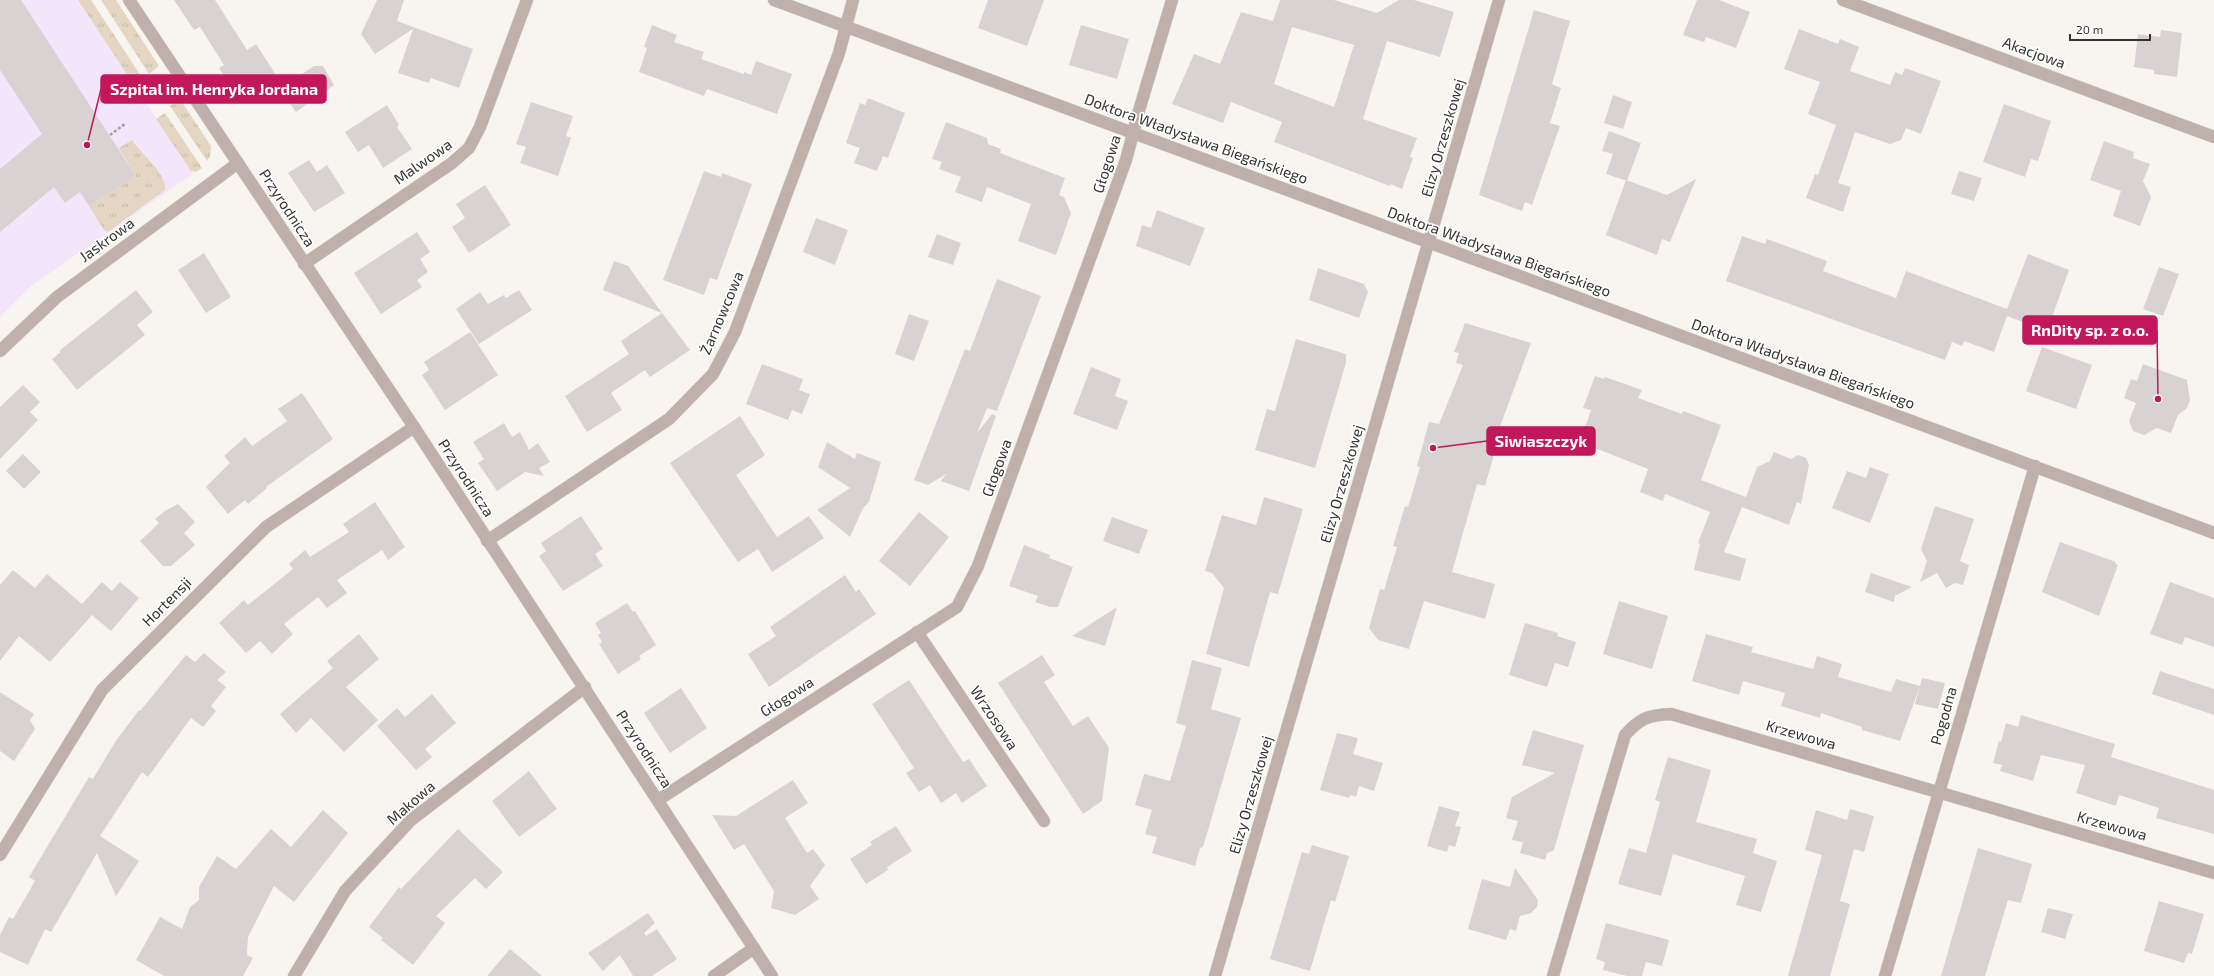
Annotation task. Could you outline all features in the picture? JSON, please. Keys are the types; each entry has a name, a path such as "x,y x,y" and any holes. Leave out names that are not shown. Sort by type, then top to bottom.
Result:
{"street":[{"name":"Przyrodnicza","path":"129,0 414,427 487,541 585,687 772,976"},
{"name":"Malwowa","path":"304,264 452,163 469,148 480,127 527,0"},
{"name":"Doktora Władysława Biegańskiego","path":"774,0 2035,466 2214,534"},
{"name":"Żarnowcowa","path":"487,541 669,419 713,374 737,325 839,53 853,0"},
{"name":"Głogowa","path":"658,800 957,607 978,566 1126,160 1172,0"},
{"name":"Elizy Orzeszkowej","path":"1215,976 1499,0"},
{"name":"Akacjowa","path":"1843,0 2214,137"},
{"name":"Jaskrowa","path":"0,350 57,297 238,162"},
{"name":"Hortensji","path":"0,854 102,690 266,527 414,427"},
{"name":"Pogodna","path":"1885,976 2035,466"},
{"name":"Wrzosowa","path":"917,632 1044,821"},
{"name":"Makowa","path":"294,976 345,891 411,820 585,687"},
{"name":"Krzewowa","path":"1553,976 1625,735 1638,721 1655,715 1671,714 2214,873"},
{"path":"714,976 754,948"}],"path":[{"path":"110,135 125,124"}],"shaded area":[{"path":"0,0 78,0 193,174 31,286 0,317"}],"green space":[{"path":"78,0 91,0 143,79 134,85"},
{"path":"101,0 116,0 159,66 149,74"},
{"path":"180,99 211,146 210,157 207,161 170,106"},
{"path":"165,113 202,168 196,172 191,171 156,119"},
{"path":"132,140 158,171 165,184 165,190 108,232 104,230 89,206 136,176 119,148"}],"building":[{"path":"0,0 21,0 136,176 89,206 80,192 65,203 54,187 0,232 0,169 42,134 0,70"},
{"path":"174,0 215,0 247,50 256,44 276,75 239,100 219,68 224,65 200,27 194,30"},
{"path":"377,0 404,0 397,21 473,49 459,88 431,78 429,83 398,73 413,29 375,54 361,34"},
{"path":"988,0 1044,0 1027,46 978,28"},
{"path":"1280,0 1334,0 1377,13 1399,0 1414,0 1454,12 1440,57 1387,41 1363,119 1417,138 1410,157 1413,158 1402,189 1390,184 1390,186 1274,142 1282,122 1231,102 1223,123 1172,104 1194,54 1220,64 1241,12 1273,21","holes":["1292,27 1354,45 1334,107 1274,84"]},
{"path":"1697,0 1719,0 1750,12 1736,48 1706,37 1704,42 1683,35"},
{"path":"1534,10 1570,21 1552,84 1561,88 1550,123 1560,126 1532,205 1525,202 1522,211 1479,195"},
{"path":"652,25 677,35 674,42 704,52 701,59 744,74 744,72 751,75 756,61 792,74 777,114 707,89 704,96 639,72 647,48 644,47"},
{"path":"1081,25 1129,39 1117,79 1069,65"},
{"path":"1799,29 1838,44 1840,39 1859,47 1850,71 1890,85 1895,72 1902,75 1905,68 1941,81 1921,134 1906,128 1901,140 1890,144 1855,132 1838,183 1851,187 1843,212 1806,198 1815,174 1818,175 1836,125 1808,114 1820,82 1784,69"},
{"path":"2161,30 2182,33 2177,77 2154,74 2154,70 2134,67 2138,34 2160,37"},
{"path":"314,66 323,66 334,85 296,112 279,89"},
{"path":"1613,95 1632,102 1623,129 1604,123"},
{"path":"868,98 905,113 888,158 883,156 877,171 854,163 860,148 846,143 860,103 865,105"},
{"path":"531,102 573,116 566,136 571,138 558,176 520,163 526,147 516,144"},
{"path":"2004,104 2051,121 2038,161 2031,159 2025,177 1983,162"},
{"path":"387,105 399,125 397,127 412,149 383,168 369,145 358,152 345,132"},
{"path":"946,122 987,138 988,144 1001,149 1000,153 1065,178 1059,195 1064,197 1071,213 1056,255 1018,241 1031,204 987,187 982,202 955,192 961,177 939,169 942,162 932,159"},
{"path":"1609,131 1641,143 1627,181 1606,174 1613,154 1602,151"},
{"path":"2104,141 2134,152 2133,158 2150,164 2143,181 2151,197 2140,226 2113,216 2121,191 2090,180"},
{"path":"309,160 317,172 327,165 345,193 314,212 288,173"},
{"path":"704,171 721,177 722,173 752,184 717,280 710,278 704,295 663,280"},
{"path":"1959,171 1982,178 1974,201 1951,194"},
{"path":"1696,179 1670,242 1662,239 1657,255 1606,235 1626,180 1667,195"},
{"path":"485,185 511,225 469,253 452,227 465,218 456,204"},
{"path":"1157,210 1205,228 1190,266 1136,246 1142,225 1151,228"},
{"path":"816,218 848,230 835,265 803,252"},
{"path":"417,232 430,252 420,259 428,272 417,280 422,287 381,314 354,273"},
{"path":"937,234 961,243 953,265 928,257"},
{"path":"1742,236 1765,244 1767,239 1827,261 1823,271 1896,298 1906,271 2007,309 2028,254 2069,270 2047,331 2007,316 1994,352 1964,341 1962,346 1952,342 1945,360 1726,281"},
{"path":"204,253 231,297 206,313 178,270"},
{"path":"614,261 628,266 662,313 603,290"},
{"path":"2159,267 2179,274 2163,316 2143,309"},
{"path":"1318,268 1364,284 1368,292 1359,318 1309,300"},
{"path":"997,279 1041,296 997,411 987,408 977,433 992,414 996,416 969,491 941,481 946,474 928,485 914,480 965,349 970,351"},
{"path":"136,290 153,312 137,325 145,335 77,390 52,359 61,352 59,351"},
{"path":"519,290 532,310 479,344 456,309 480,292 488,304 504,295 506,298"},
{"path":"662,313 690,350 650,377 645,370 611,393 622,410 587,432 565,396 629,354 621,341"},
{"path":"909,314 929,321 914,361 895,354"},
{"path":"1465,323 1531,343 1495,440 1498,441 1485,486 1477,484 1452,572 1495,584 1485,619 1424,601 1409,649 1378,640 1369,628 1380,589 1384,590 1397,547 1393,546 1405,506 1408,507 1420,467 1417,466 1429,422 1439,424 1463,365 1456,363 1459,353 1454,352"},
{"path":"470,332 498,375 445,410 422,375 429,370 424,362"},
{"path":"1296,339 1346,354 1346,363 1315,468 1255,450 1267,409 1275,411"},
{"path":"2042,347 2092,365 2076,409 2026,391"},
{"path":"762,364 803,379 799,390 810,394 802,414 792,410 788,420 746,404"},
{"path":"2143,364 2187,380 2190,400 2187,408 2178,415 2171,433 2157,428 2144,435 2133,431 2129,421 2136,403 2124,398 2131,379 2137,381"},
{"path":"1091,367 1121,379 1115,396 1128,401 1117,430 1073,414"},
{"path":"1595,376 1604,379 1605,377 1642,390 1638,398 1682,414 1683,411 1721,425 1701,480 1746,497 1757,467 1770,461 1774,452 1791,459 1798,455 1806,458 1809,465 1801,504 1797,502 1789,525 1742,507 1724,552 1746,559 1740,581 1694,570 1700,544 1698,543 1710,512 1665,494 1663,501 1640,492 1648,469 1580,442 1591,410 1583,408"},
{"path":"23,385 40,402 30,412 38,420 0,459 0,407"},
{"path":"302,393 333,439 266,487 267,488 248,504 245,500 228,514 206,487 230,463 224,456 245,437 252,446 287,421 278,409"},
{"path":"740,416 765,455 736,475 777,537 809,516 824,538 772,572 758,549 738,562 670,463"},
{"path":"504,423 512,437 520,432 529,450 538,443 550,462 539,468 544,476 525,472 497,491 478,463 484,459 473,442"},
{"path":"827,442 855,459 857,453 881,462 869,502 863,508 850,537 817,510 850,488 818,467"},
{"path":"23,454 41,472 24,489 6,471"},
{"path":"1870,467 1889,474 1870,523 1832,508 1847,471 1866,478"},
{"path":"1264,497 1303,509 1278,594 1270,592 1249,667 1206,654 1224,588 1212,573 1205,571 1222,515 1256,525"},
{"path":"375,502 405,547 388,560 382,550 337,580 347,593 327,608 318,597 284,624 293,634 272,654 260,641 246,653 219,623 244,600 248,605 293,569 289,564 305,550 310,557 349,532 343,524"},
{"path":"178,504 195,522 184,533 195,545 171,566 163,566 140,541 159,523 155,519 165,511"},
{"path":"1935,506 1974,519 1960,561 1969,565 1963,585 1955,583 1946,588 1937,573 1920,582 1927,561 1921,549"},
{"path":"919,512 949,537 910,586 879,561"},
{"path":"581,516 603,549 595,554 603,566 563,591 539,556 546,551 541,543"},
{"path":"1112,517 1148,530 1139,554 1103,541"},
{"path":"2060,542 2116,562 2115,564 2118,565 2099,616 2042,592"},
{"path":"1024,545 1050,555 1049,558 1073,567 1058,607 1050,607 1035,602 1038,596 1009,586"},
{"path":"13,570 35,588 47,574 82,604 102,582 112,591 120,582 139,598 111,631 92,615 50,662 19,636 0,661 0,585"},
{"path":"1871,573 1912,587 1895,596 1894,602 1865,592"},
{"path":"845,575 856,592 859,589 876,614 769,687 748,654 776,636 770,627"},
{"path":"2170,582 2214,598 2214,647 2185,637 2182,645 2150,634"},
{"path":"1619,601 1668,616 1652,669 1603,654"},
{"path":"627,603 633,612 635,611 656,645 639,656 641,659 618,674 599,644 602,642 598,635 601,633 595,623"},
{"path":"1117,607 1105,646 1072,636"},
{"path":"1525,623 1558,633 1557,636 1576,642 1568,667 1555,663 1547,687 1509,675"},
{"path":"359,634 379,659 346,687 378,720 344,752 311,718 296,733 280,714 333,668 327,661"},
{"path":"1706,634 1753,647 1751,652 1813,669 1817,656 1842,664 1838,677 1891,692 1896,679 1920,686 1900,741 1862,730 1862,727 1821,713 1820,718 1781,706 1785,693 1743,681 1739,695 1692,681"},
{"path":"204,653 226,672 217,680 226,687 211,706 216,711 203,727 191,718 148,777 142,772 100,836 139,861 116,896 97,853 51,932 45,929 28,965 0,952 0,935 9,917 13,919 35,881 29,877 89,777 93,779 115,742 139,710 140,711 186,655 195,662"},
{"path":"1042,655 1055,675 1044,682 1073,726 1088,716 1109,748 1102,801 1083,814 998,683"},
{"path":"1192,660 1222,668 1211,709 1241,718 1203,847 1200,848 1195,866 1152,853 1157,837 1145,834 1152,810 1135,805 1144,774 1170,781 1186,726 1176,723"},
{"path":"2160,671 2214,689 2214,715 2152,694"},
{"path":"1922,678 1945,683 1938,709 1915,704"},
{"path":"909,680 963,762 969,759 987,786 962,803 956,793 941,803 930,785 919,792 906,773 914,768 872,704"},
{"path":"681,688 707,728 670,753 644,713"},
{"path":"0,692 34,714 30,720 35,729 14,761 0,751"},
{"path":"432,694 456,723 425,749 432,757 416,770 377,726 397,708 405,717"},
{"path":"2021,715 2115,744 2111,757 2214,790 2214,834 2156,818 2159,808 2119,795 2116,806 2076,793 2085,765 2041,755 2033,781 2000,771 2002,765 1993,763 1999,741 2001,742 2006,723 2018,727"},
{"path":"1533,730 1584,745 1554,850 1547,853 1545,860 1520,853 1523,842 1512,840 1518,821 1506,818 1512,797 1555,773 1522,765"},
{"path":"1337,733 1358,738 1353,754 1383,763 1374,791 1359,786 1356,797 1350,795 1349,798 1320,790"},
{"path":"1668,757 1711,770 1696,822 1757,839 1753,853 1777,861 1761,912 1736,905 1745,876 1673,854 1661,896 1618,884 1629,848 1646,853 1660,802 1655,800"},
{"path":"529,771 557,809 519,837 492,801"},
{"path":"793,780 808,803 785,818 807,853 813,849 825,865 810,886 819,899 795,915 771,908 774,891 744,844 734,850 712,815 736,816"},
{"path":"1439,806 1460,812 1455,826 1461,827 1455,847 1449,845 1447,852 1427,846"},
{"path":"1850,809 1874,816 1864,852 1854,849 1840,901 1850,904 1830,976 1788,976 1822,855 1805,850 1816,810 1847,820"},
{"path":"323,810 348,833 294,902 274,886 248,937 247,955 253,958 243,976 164,976 136,960 160,917 182,929 190,907 199,900 199,887 217,856 236,869 271,829 291,847"},
{"path":"896,826 912,851 887,867 888,870 866,884 850,859 872,845 870,842"},
{"path":"458,829 503,872 486,889 475,878 436,916 445,923 413,965 381,940 383,938 369,927 399,887 401,889"},
{"path":"1312,845 1349,856 1335,902 1331,900 1310,971 1270,959 1302,852 1309,854"},
{"path":"1978,848 2032,864 2021,903 2008,900 1985,976 1941,976"},
{"path":"1515,868 1538,900 1537,907 1531,913 1520,916 1516,931 1510,929 1506,940 1468,929 1482,879 1510,887"},
{"path":"2159,901 2204,914 2192,954 2188,953 2184,963 2144,951"},
{"path":"2048,908 2073,914 2065,939 2041,932"},
{"path":"648,913 655,923 644,933 646,936 657,929 677,959 652,976 633,976 620,955 603,971 588,953"},
{"path":"1606,923 1669,940 1662,966 1646,962 1642,976 1627,976 1603,970 1605,962 1596,959"},
{"path":"510,949 542,976 487,976"}],"place":[{"name":"Szpital im. Henryka Jordana","path":"87,145"},
{"name":"RnDity sp. z o.o.","path":"2158,399"},
{"name":"Siwiaszczyk","path":"1433,448"}]}
